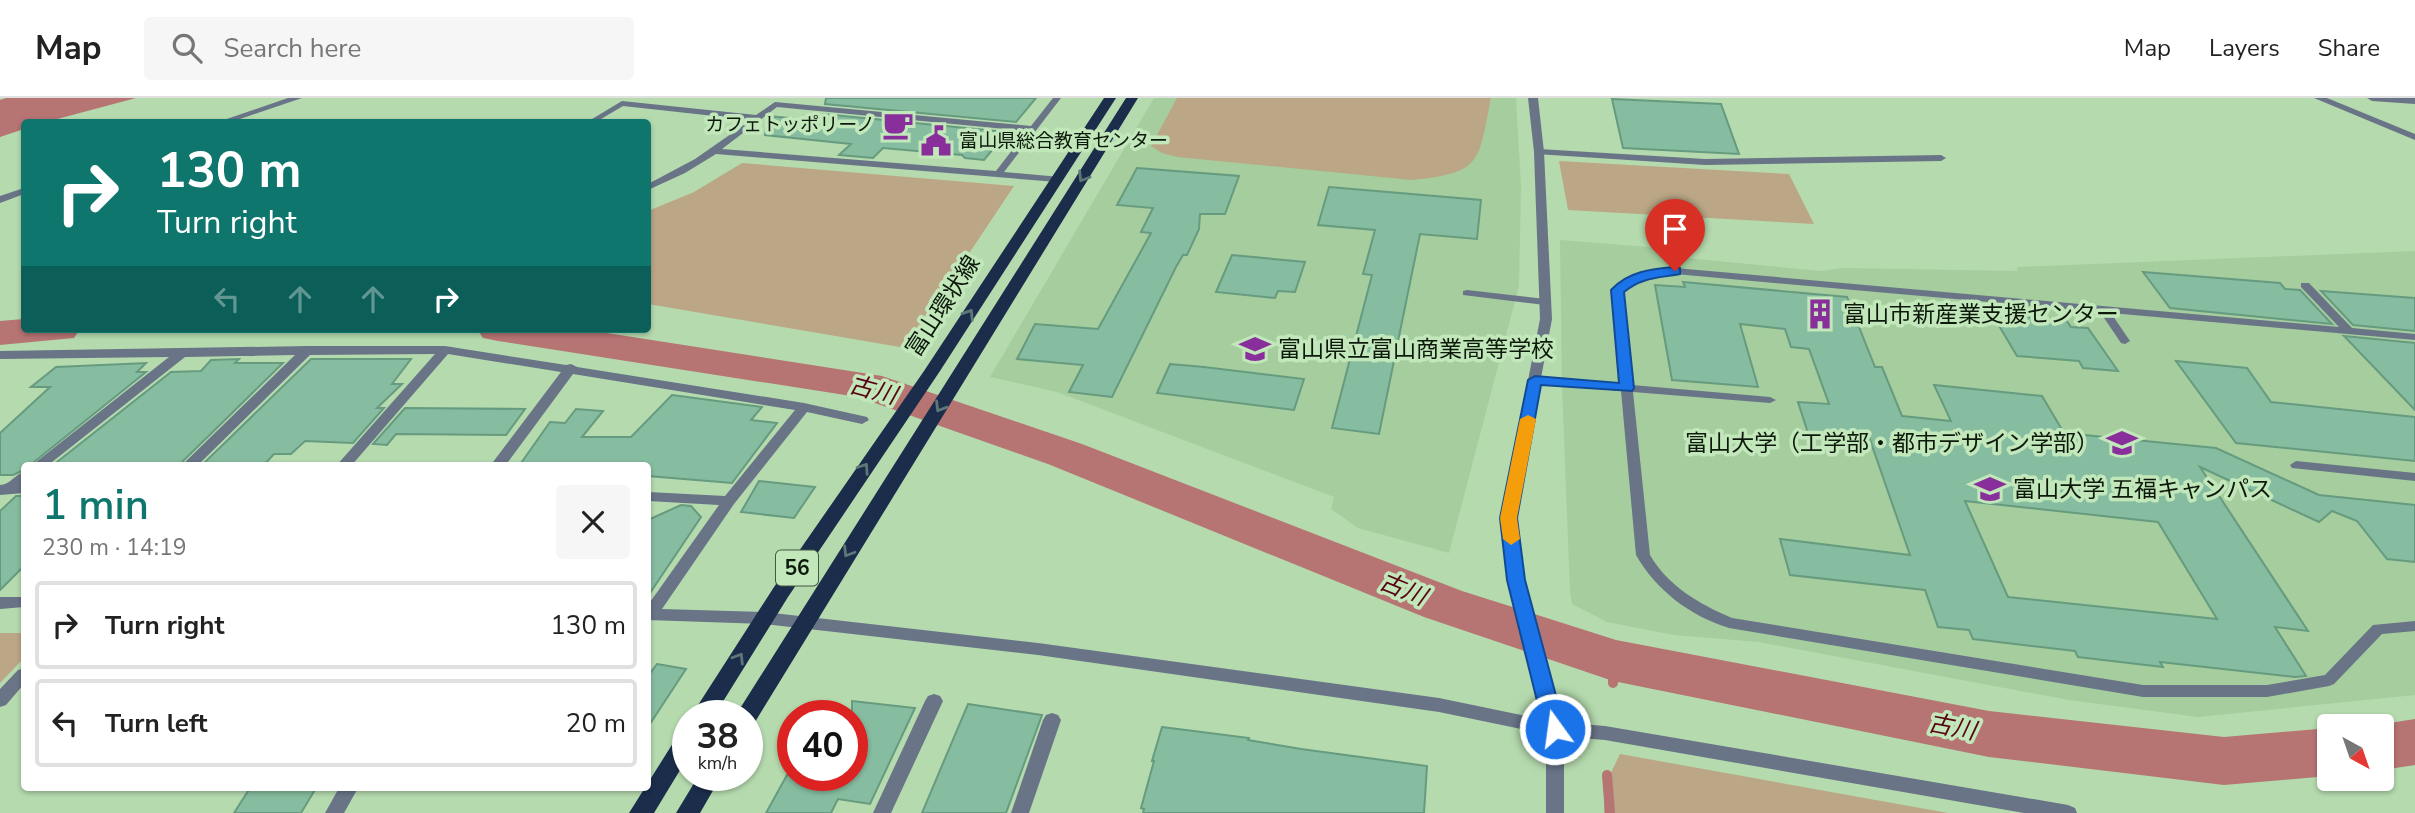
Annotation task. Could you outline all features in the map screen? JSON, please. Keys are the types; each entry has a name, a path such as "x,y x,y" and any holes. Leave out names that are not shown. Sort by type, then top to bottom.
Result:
{"main road":[{"name":"富山環状線","path":"712,700 764,618 932,372 1110,98"},
{"name":"56","path":"757,700 1132,98"},
{"path":"640,813 672,763"},
{"path":"688,813 701,791"}],"street":[{"path":"232,119 297,98"},
{"path":"1533,98 1539,152 1546,319 1508,518 1516,580 1555,729 1555,813"},
{"path":"2319,98 2415,137"},
{"path":"2372,98 2415,101"},
{"path":"1539,152 1705,162 1941,158"},
{"path":"0,200 21,192"},
{"path":"192,462 308,350"},
{"path":"347,462 445,350"},
{"path":"0,355 445,350 804,407 862,420"},
{"path":"43,462 184,351"},
{"path":"501,462 571,368"},
{"path":"651,611 729,501 804,407"},
{"path":"4,490 21,478"},
{"path":"651,496 729,501"},
{"path":"0,603 21,602"},
{"path":"651,614 764,618 1038,649 1439,705 1555,729 1605,733 2068,813"},
{"path":"0,700 21,677"},
{"path":"882,813 934,701"},
{"path":"1020,813 1052,720"},
{"path":"334,813 347,791"}],"lane":[{"path":"998,174 1056,98"},
{"path":"596,119 622,103 758,118"},
{"path":"651,186 715,151 775,104 1034,129"},
{"path":"715,151 1057,179"},
{"path":"2415,337 1675,271 1648,274 1629,281 1617,290 1643,555 1649,566 1668,585 1701,611 1729,623 2143,691 2267,691 2329,680 2378,629 2415,626"},
{"path":"2305,285 2349,331"},
{"path":"1467,293 1545,302"},
{"path":"2103,309 2125,341"},
{"path":"1535,380 1770,400"},
{"path":"2296,465 2415,477"}],"shaded area":[{"path":"136,98 57,119 21,119 21,130 0,137 0,100"},
{"name":"富山県立富山商業高等学校","path":"1154,98 1516,98 1521,185 1519,286 1449,553 1358,528 1331,509 1334,497 1057,392 990,377"},
{"path":"1177,98 1491,98 1483,137 1473,160 1465,168 1452,173 1412,180 1177,157 1162,153 1151,146"},
{"path":"1559,161 1789,174 1814,224 1568,210"},
{"path":"742,163 1014,186 906,348 651,305 651,210 694,192"},
{"name":"富山大学 五福キャンパス","path":"1560,240 1649,247 1675,257 1821,271 1844,268 2018,271 2017,267 2415,251 2415,695 2198,717 2069,700 1759,642 1674,635 1607,622 1572,604 1562,386"},
{"path":"0,633 21,633 21,661 0,683"},
{"path":"1620,754 1948,813 1604,813 1604,787"}],"building":[{"path":"826,98 1036,98 1016,122 825,104"},
{"path":"1612,99 1721,104 1739,154 1623,148"},
{"path":"823,114 1007,132 984,160 965,158 962,155 883,148 873,158 839,155 851,144 765,135 769,116 822,121"},
{"path":"1137,168 1239,176 1225,214 1200,214 1199,229 1187,255 1183,255 1176,267 1112,397 1069,392 1083,365 1017,359 1035,324 1098,329 1151,233 1141,232 1153,208 1117,205"},
{"path":"1329,187 1481,200 1477,239 1420,234 1379,434 1332,428 1372,275 1363,274 1375,230 1318,225"},
{"path":"1232,255 1305,262 1295,292 1278,291 1275,298 1216,292"},
{"path":"2143,272 2280,283 2285,289 2300,290 2332,324 2170,308"},
{"path":"1683,282 1847,297 1875,367 1882,367 1902,416 1951,421 1934,385 2042,396 2064,433 2216,448 2319,495 2415,505 2415,562 2387,559 2357,521 2332,511 2319,522 2200,467 2308,631 2275,627 2306,676 2295,677 2160,662 2163,667 2078,657 2075,651 1973,639 1969,630 1938,627 1925,590 1790,575 1780,539 1910,555 1869,437 1808,433 1798,402 1829,404 1809,349 1791,347 1785,329 1740,324 1758,387 1672,380 1655,285 1685,287","holes":["1965,501 2158,522 2217,619 2008,597"]},
{"path":"2321,291 2415,298 2415,331 2353,325"},
{"path":"1992,314 2066,320 2071,327 2088,328 2118,371 2083,368 2079,361 2017,356"},
{"path":"2344,336 2415,343 2415,410"},
{"path":"239,359 235,363 283,363 182,462 57,462 171,372 201,371 211,360"},
{"path":"311,359 411,359 392,384 402,384 377,408 384,408 353,443 305,441 291,454 274,454 267,462 205,462"},
{"path":"2176,361 2247,368 2271,402 2415,417 2415,461 2236,443"},
{"path":"146,363 137,372 146,372 34,462 21,462 21,471 13,475 0,475 0,433 50,387 31,387 56,367"},
{"path":"1170,364 1304,379 1294,410 1157,393"},
{"path":"672,395 762,407 751,420 777,423 732,483 651,476 651,462 522,462 550,422 565,423 576,409 603,411 582,437 631,437"},
{"path":"405,408 525,409 506,435 396,434 387,445 373,444"},
{"path":"759,481 815,487 794,518 741,512"},
{"path":"16,496 21,496 21,569 0,590 0,511"},
{"path":"681,505 691,506 701,517 651,592 651,519"},
{"path":"657,664 686,669 651,722 651,672"},
{"path":"868,703 915,708 870,804 838,799 831,813 766,813 778,791 868,791"},
{"path":"968,704 1042,715 1006,813 922,813"},
{"path":"1162,727 1427,766 1424,813 1143,813 1144,809 1141,808"},
{"path":"248,791 314,791 301,813 234,813"}],"waterway":[{"name":"古川","path":"0,333 21,332"},
{"name":"古川","path":"524,333 866,385 1065,454 1443,604 1613,660 1989,734 2224,761 2317,753"},
{"path":"1613,660 1613,683"},
{"name":"古川","path":"2394,745 2415,742"},
{"path":"1607,775 1610,813"}],"slow traffic":[{"path":"1511,539 1508,518 1528,419"}],"place":[{"name":"カフェトッポリーノ","path":"898,125"},
{"name":"富山県総合教育センター","path":"936,141"},
{"name":"富山市新産業支援センター","path":"1820,314"},
{"name":"富山県立富山商業高等学校","path":"1255,349"},
{"name":"富山大学（工学部・都市デザイン学部）","path":"2122,443"},
{"name":"富山大学 五福キャンパス","path":"1990,489"}],"route":[{"path":"1555,729 1516,580 1508,518 1535,380 1627,388 1617,290 1629,281 1648,274 1675,271"}]}
